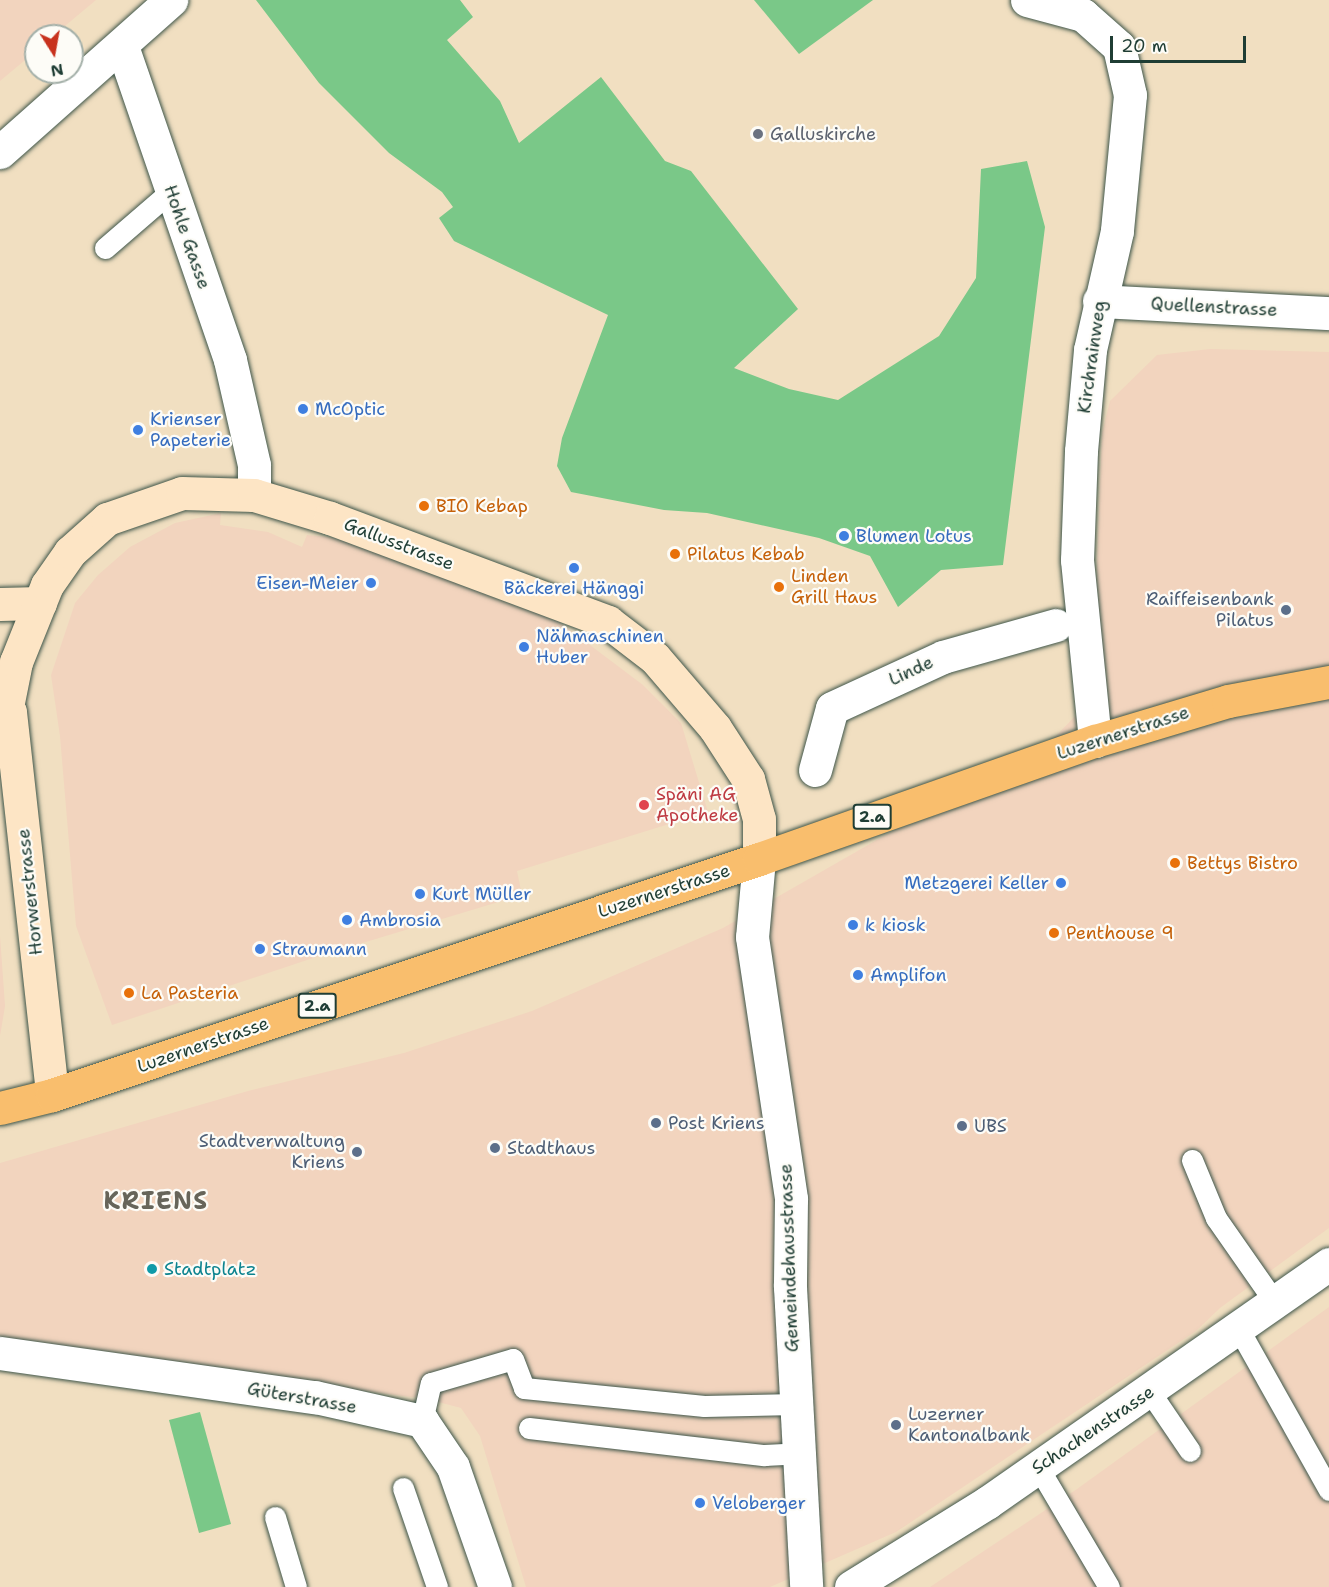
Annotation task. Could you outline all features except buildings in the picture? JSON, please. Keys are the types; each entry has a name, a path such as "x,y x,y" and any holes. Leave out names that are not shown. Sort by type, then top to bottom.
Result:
{"main road":[{"name":"Luzernerstrasse","path":"0,1108 52,1095 759,859 1095,741 1228,701 1329,682"}],"street":[{"path":"0,152 122,46 171,0"},
{"name":"Kirchrainweg","path":"1027,0 1083,15 1119,47 1130,95 1119,214 1099,301 1085,406 1077,560 1095,741"},
{"name":"Hohle Gasse","path":"122,46 230,360 254,465 254,495"},
{"name":"Quellenstrasse","path":"1099,301 1329,313"},
{"name":"Gallusstrasse","path":"4,698 40,603 70,552 107,519 182,493 254,495 330,518 608,622 655,658 715,728 748,780 759,819 759,859"},
{"path":"0,604 40,603"},
{"name":"Linde","path":"815,770 832,708 943,657 1056,626"},
{"name":"Horwerstrasse","path":"4,698 52,1095"},
{"name":"Gemeindehausstrasse","path":"759,859 752,937 790,1199 790,1287 806,1587"},
{"name":"Schachenstrasse","path":"851,1587 1150,1392 1237,1326 1329,1264"},
{"name":"Güterstrasse","path":"0,1353 315,1397 422,1421"},
{"path":"422,1421 453,1467 495,1587"}],"lane":[{"path":"105,248 171,191"},
{"path":"1192,1160 1216,1218 1274,1300"},
{"path":"1237,1326 1329,1490"},
{"path":"422,1421 431,1383 513,1359 524,1388 704,1406 796,1404"},
{"path":"1150,1392 1190,1451"},
{"path":"529,1428 764,1455 799,1453"},
{"path":"1038,1467 1109,1587"},
{"path":"403,1488 437,1587"},
{"path":"275,1517 296,1587"}],"shaded area":[{"path":"0,0 96,0 67,24 24,24 24,61 0,81"},
{"path":"1210,349 1329,352 1329,1228 1220,1308 1196,1331 896,1532 770,1587 526,1587 480,1436 461,1408 427,1399 0,1345 0,1163 248,1091 404,1053 532,1011 723,928 1053,739 1083,708 1094,640 1102,433 1110,401 1157,355"},
{"path":"221,513 220,525 268,532 302,547 307,535 350,539 558,621 643,685 681,723 708,812 517,871 522,895 316,957 112,1025 76,926 60,736 51,675 75,603 98,575 130,547 175,523"},
{"path":"0,936 5,1006 0,1036"},
{"path":"1329,1307 1329,1587 930,1587 1077,1489"}],"green space":[{"path":"256,0 460,0 473,17 447,40 500,101 519,143 601,77 665,161 691,171 798,309 734,368 789,389 838,400 939,336 976,278 981,169 1027,161 1045,227 1003,565 941,570 898,607 870,556 819,538 707,513 664,510 571,492 557,466 562,438 608,315 454,241 439,218 453,207 442,192 389,153 319,83"},
{"path":"754,0 873,0 799,54"},
{"path":"200,1412 231,1524 199,1533 169,1420"}],"place":[{"name":"Galluskirche","path":"758,134"},
{"name":"McOptic","path":"303,409"},
{"name":"Krienser Papeterie","path":"138,430"},
{"name":"BIO Kebap","path":"424,506"},
{"name":"Blumen Lotus","path":"844,536"},
{"name":"Pilatus Kebab","path":"675,554"},
{"name":"Bäckerei Hänggi","path":"574,568"},
{"name":"Eisen-Meier","path":"371,583"},
{"name":"Linden Grill Haus","path":"779,587"},
{"name":"Raiffeisenbank Pilatus","path":"1286,610"},
{"name":"Nähmaschinen Huber","path":"524,647"},
{"name":"Späni AG Apotheke","path":"644,805"},
{"name":"Bettys Bistro","path":"1175,863"},
{"name":"Metzgerei Keller","path":"1061,883"},
{"name":"Kurt Müller","path":"420,894"},
{"name":"Ambrosia","path":"347,920"},
{"name":"k kiosk","path":"853,925"},
{"name":"Penthouse 9","path":"1054,933"},
{"name":"Straumann","path":"260,949"},
{"name":"Amplifon","path":"858,975"},
{"name":"La Pasteria","path":"129,993"},
{"name":"Post Kriens","path":"656,1123"},
{"name":"UBS","path":"962,1126"},
{"name":"Stadthaus","path":"495,1148"},
{"name":"Stadtverwaltung Kriens","path":"357,1152"},
{"name":"Stadtplatz","path":"152,1269"},
{"name":"Luzerner Kantonalbank","path":"896,1425"},
{"name":"Veloberger","path":"700,1503"}],"district":[{"name":"KRIENS","path":"156,1202"}]}
